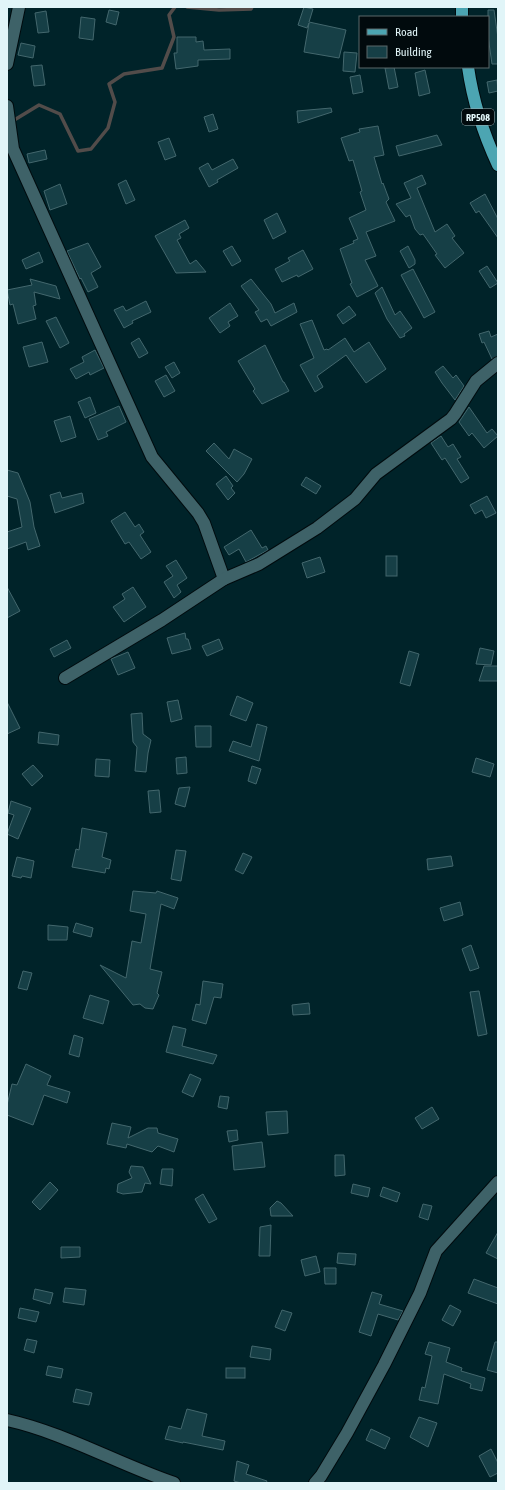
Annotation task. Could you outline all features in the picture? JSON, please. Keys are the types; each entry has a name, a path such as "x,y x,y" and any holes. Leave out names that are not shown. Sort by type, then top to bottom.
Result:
{"main road":[{"name":"RP508","path":"468,68 471,88 482,129 498,165"}],"street":[{"path":"7,64 19,7"},
{"path":"7,106 13,149 152,457 204,523 224,579"},
{"path":"65,678 162,620 224,579 259,564 316,528 355,499 376,474 451,419 460,408 476,381 498,363"},
{"path":"315,1483 347,1433 384,1365 420,1292 436,1251 498,1182"},
{"path":"7,1420 84,1445 174,1483"}],"building":[{"path":"304,7 313,9 309,22 346,30 339,58 304,52 309,23 307,28 298,25"},
{"path":"109,10 119,12 116,25 106,22"},
{"path":"488,10 494,10 498,38 498,64 492,64 489,43"},
{"path":"46,11 49,32 38,33 35,13"},
{"path":"81,17 95,19 93,40 79,38"},
{"path":"177,37 196,37 196,42 203,41 204,50 230,49 230,59 198,60 198,66 176,69 174,53 177,53"},
{"path":"21,43 35,46 33,58 18,55"},
{"path":"344,52 357,53 355,72 343,71"},
{"path":"42,65 45,85 34,86 31,66"},
{"path":"385,68 394,68 398,87 389,89"},
{"path":"425,70 430,93 419,96 415,73"},
{"path":"360,75 363,92 353,94 350,77"},
{"path":"497,80 498,91 489,93 487,82"},
{"path":"331,108 332,112 298,123 297,111"},
{"path":"213,114 218,129 209,132 204,117"},
{"path":"378,126 384,155 374,157 382,184 383,183 389,199 386,202 395,221 366,232 376,256 365,260 378,286 357,297 350,284 352,283 340,249 354,243 353,241 358,239 349,218 366,210 360,192 362,191 353,160 349,161 341,138 360,132 359,129"},
{"path":"437,135 442,145 399,156 396,146"},
{"path":"169,138 176,156 165,160 158,142"},
{"path":"45,150 47,159 29,163 27,154"},
{"path":"233,159 238,168 217,180 218,182 209,187 199,168 208,163 212,170"},
{"path":"422,175 426,184 417,188 435,232 447,224 455,236 452,238 464,253 445,268 435,255 437,254 423,234 420,235 415,229 410,215 406,217 396,204 411,198 404,183"},
{"path":"126,180 135,200 126,204 118,184"},
{"path":"60,184 67,204 50,210 44,191"},
{"path":"485,194 498,219 498,238 479,211 476,213 470,203"},
{"path":"277,213 286,232 273,239 264,220"},
{"path":"185,220 189,228 179,234 181,238 177,240 190,264 196,260 206,272 176,273 155,236"},
{"path":"88,243 101,267 91,273 98,287 88,292 67,251"},
{"path":"232,246 241,261 232,266 223,251"},
{"path":"408,246 415,260 415,264 409,268 400,251"},
{"path":"303,250 313,269 298,277 297,275 282,282 275,269 290,261 288,258"},
{"path":"39,252 43,262 26,269 22,260"},
{"path":"487,266 498,283 490,288 479,271"},
{"path":"413,269 435,312 424,318 401,275"},
{"path":"30,279 56,286 60,299 34,292 36,305 33,306 36,319 18,324 13,304 10,305 7,290 32,285"},
{"path":"251,279 271,304 275,313 294,303 297,312 271,326 267,319 261,322 255,312 259,310 241,286"},
{"path":"382,287 395,315 400,311 412,328 404,334 405,336 400,338 387,319 375,293"},
{"path":"146,301 151,312 132,321 133,323 124,328 114,310 123,306 126,311"},
{"path":"230,303 238,316 228,322 230,326 220,333 209,318"},
{"path":"349,306 356,315 343,324 337,315"},
{"path":"56,317 69,343 60,348 46,321"},
{"path":"312,320 324,350 328,350 345,338 354,352 369,342 386,369 366,383 346,355 317,376 323,387 315,392 300,365 314,358 300,324"},
{"path":"489,331 491,337 498,334 498,356 492,359 484,342 482,343 479,334"},
{"path":"139,338 148,353 139,358 131,343"},
{"path":"42,342 48,362 29,367 23,347"},
{"path":"265,345 289,391 262,404 253,391 255,389 238,361"},
{"path":"95,350 104,368 90,375 89,372 76,379 70,369 84,362 82,357"},
{"path":"174,362 180,373 172,378 165,367"},
{"path":"443,366 453,378 456,375 464,386 455,400 435,372"},
{"path":"166,375 175,391 164,397 155,381"},
{"path":"90,397 96,413 85,418 78,402"},
{"path":"119,406 126,422 106,432 108,436 98,440 89,419"},
{"path":"469,407 487,433 492,429 498,436 484,448 472,433 469,436 459,422"},
{"path":"70,416 76,437 61,442 54,421"},
{"path":"441,436 448,447 453,444 461,457 457,459 469,478 461,483 445,458 442,460 431,443"},
{"path":"214,443 229,459 234,449 252,459 244,474 237,482 206,451"},
{"path":"7,470 18,473 30,502 34,527 40,546 28,550 26,542 7,549 7,532 22,527 17,499 7,496"},
{"path":"226,476 233,486 231,488 235,493 228,500 216,484"},
{"path":"306,477 321,486 316,494 301,485"},
{"path":"60,492 62,498 82,493 84,503 55,513 50,495"},
{"path":"487,496 496,513 486,518 482,510 475,514 470,505"},
{"path":"125,512 135,527 139,524 144,532 140,535 151,552 141,559 129,542 125,544 111,521"},
{"path":"251,530 262,548 266,546 268,550 246,562 239,549 229,555 224,547"},
{"path":"386,556 397,556 397,576 386,576"},
{"path":"320,557 325,572 307,578 302,563"},
{"path":"176,560 187,578 177,585 181,592 174,598 164,582 173,576 166,566"},
{"path":"7,587 20,611 7,618"},
{"path":"133,587 146,607 124,622 113,607 125,599 122,594"},
{"path":"185,633 191,649 172,654 167,638"},
{"path":"219,639 223,649 207,656 202,646"},
{"path":"67,640 71,648 54,657 50,649"},
{"path":"480,648 494,651 491,665 476,664"},
{"path":"409,651 419,654 410,686 400,683"},
{"path":"128,652 135,668 118,675 111,659"},
{"path":"484,666 498,666 498,681 479,681"},
{"path":"237,696 253,703 246,721 230,715"},
{"path":"178,700 182,719 171,722 167,702"},
{"path":"7,702 20,728 7,734"},
{"path":"142,713 143,734 151,740 146,772 135,771 137,747 133,742 131,714"},
{"path":"257,724 267,727 259,761 229,751 233,741 251,747"},
{"path":"195,726 211,726 211,747 196,747"},
{"path":"39,732 59,735 58,745 38,743"},
{"path":"186,757 187,773 177,774 176,758"},
{"path":"476,758 494,764 490,777 472,772"},
{"path":"96,759 110,760 109,777 95,776"},
{"path":"33,765 43,776 32,786 22,774"},
{"path":"252,766 261,769 256,784 248,781"},
{"path":"190,787 185,807 175,804 179,788"},
{"path":"159,790 161,812 150,813 148,791"},
{"path":"11,801 31,808 18,839 7,834 14,815 8,813"},
{"path":"82,828 107,833 102,857 111,860 109,869 106,868 105,873 72,867 76,849 79,850"},
{"path":"176,850 186,851 181,881 171,879"},
{"path":"243,853 252,857 243,874 235,870"},
{"path":"451,856 453,866 428,870 427,859"},
{"path":"17,857 34,861 31,878 12,876"},
{"path":"133,891 156,893 157,891 178,898 174,909 161,904 150,969 162,972 157,993 159,995 153,1009 145,1008 140,1004 133,1005 100,965 126,978 132,941 141,943 146,914 130,911"},
{"path":"460,902 463,915 444,921 440,908"},
{"path":"76,923 93,928 91,937 73,932"},
{"path":"48,925 68,927 67,940 48,940"},
{"path":"471,945 479,968 470,971 462,949"},
{"path":"23,971 32,973 27,990 18,988"},
{"path":"203,981 223,984 221,998 214,997 206,1024 192,1020 196,1004 200,1005"},
{"path":"479,991 487,1034 478,1036 470,992"},
{"path":"90,995 109,1001 103,1024 83,1018"},
{"path":"309,1003 310,1014 293,1015 292,1005"},
{"path":"173,1026 186,1029 182,1046 217,1055 213,1064 166,1052"},
{"path":"74,1035 83,1038 79,1057 69,1054"},
{"path":"26,1064 51,1076 47,1085 70,1092 67,1103 44,1095 33,1125 7,1115 7,1105 12,1084 17,1085"},
{"path":"190,1074 201,1079 193,1097 182,1092"},
{"path":"220,1096 229,1097 227,1109 218,1107"},
{"path":"432,1107 439,1119 422,1129 415,1118"},
{"path":"287,1111 288,1133 268,1135 266,1112"},
{"path":"112,1123 131,1127 128,1138 148,1128 157,1128 158,1133 178,1139 174,1152 158,1146 152,1152 127,1144 126,1148 107,1144"},
{"path":"237,1130 238,1140 229,1142 227,1131"},
{"path":"262,1142 265,1167 234,1170 232,1146"},
{"path":"335,1155 344,1155 345,1175 335,1176"},
{"path":"131,1166 143,1167 151,1184 145,1183 142,1192 123,1194 117,1192 118,1184 132,1178 129,1172"},
{"path":"162,1169 173,1169 172,1186 160,1184"},
{"path":"50,1182 58,1190 40,1210 32,1202"},
{"path":"353,1184 370,1188 368,1197 351,1193"},
{"path":"383,1187 400,1193 397,1202 380,1196"},
{"path":"203,1194 217,1219 209,1223 195,1199"},
{"path":"277,1201 281,1203 293,1216 271,1216 270,1208"},
{"path":"423,1204 432,1206 428,1220 419,1217"},
{"path":"271,1225 270,1256 259,1256 260,1227"},
{"path":"498,1232 498,1259 486,1253"},
{"path":"61,1247 80,1247 80,1257 61,1258"},
{"path":"338,1253 356,1254 355,1265 337,1263"},
{"path":"316,1256 320,1272 305,1276 301,1260"},
{"path":"324,1268 336,1268 336,1284 325,1284"},
{"path":"474,1279 498,1288 498,1304 468,1293"},
{"path":"65,1288 86,1290 84,1305 63,1302"},
{"path":"35,1289 53,1293 50,1304 33,1299"},
{"path":"372,1292 382,1295 379,1304 403,1311 398,1320 378,1314 371,1336 359,1332"},
{"path":"450,1305 461,1311 453,1326 442,1320"},
{"path":"20,1308 39,1312 36,1322 18,1318"},
{"path":"282,1310 292,1313 285,1331 275,1327"},
{"path":"27,1339 37,1341 34,1353 24,1350"},
{"path":"429,1342 450,1348 446,1362 462,1368 461,1371 485,1378 482,1391 470,1388 471,1384 444,1374 438,1404 419,1400 422,1387 425,1388 432,1356 425,1354"},
{"path":"495,1342 498,1342 498,1373 487,1370"},
{"path":"252,1346 271,1349 270,1360 250,1357"},
{"path":"48,1366 63,1369 61,1378 46,1375"},
{"path":"226,1368 245,1368 245,1378 226,1378"},
{"path":"76,1389 92,1393 89,1405 73,1402"},
{"path":"187,1409 207,1414 202,1436 225,1441 223,1450 165,1439 169,1426 181,1429"},
{"path":"419,1417 437,1423 428,1447 410,1437"},
{"path":"371,1429 390,1438 385,1449 366,1440"},
{"path":"491,1449 498,1463 498,1473 490,1477 479,1456"},
{"path":"237,1461 249,1465 246,1474 267,1481 266,1483 241,1483 234,1481"}],"waterway":[{"path":"11,122 39,105 60,114 78,151 91,149 108,128 115,102 109,84 124,74 162,68 174,37 169,15 175,7"},
{"path":"187,7 219,10 251,9 252,7"}]}
